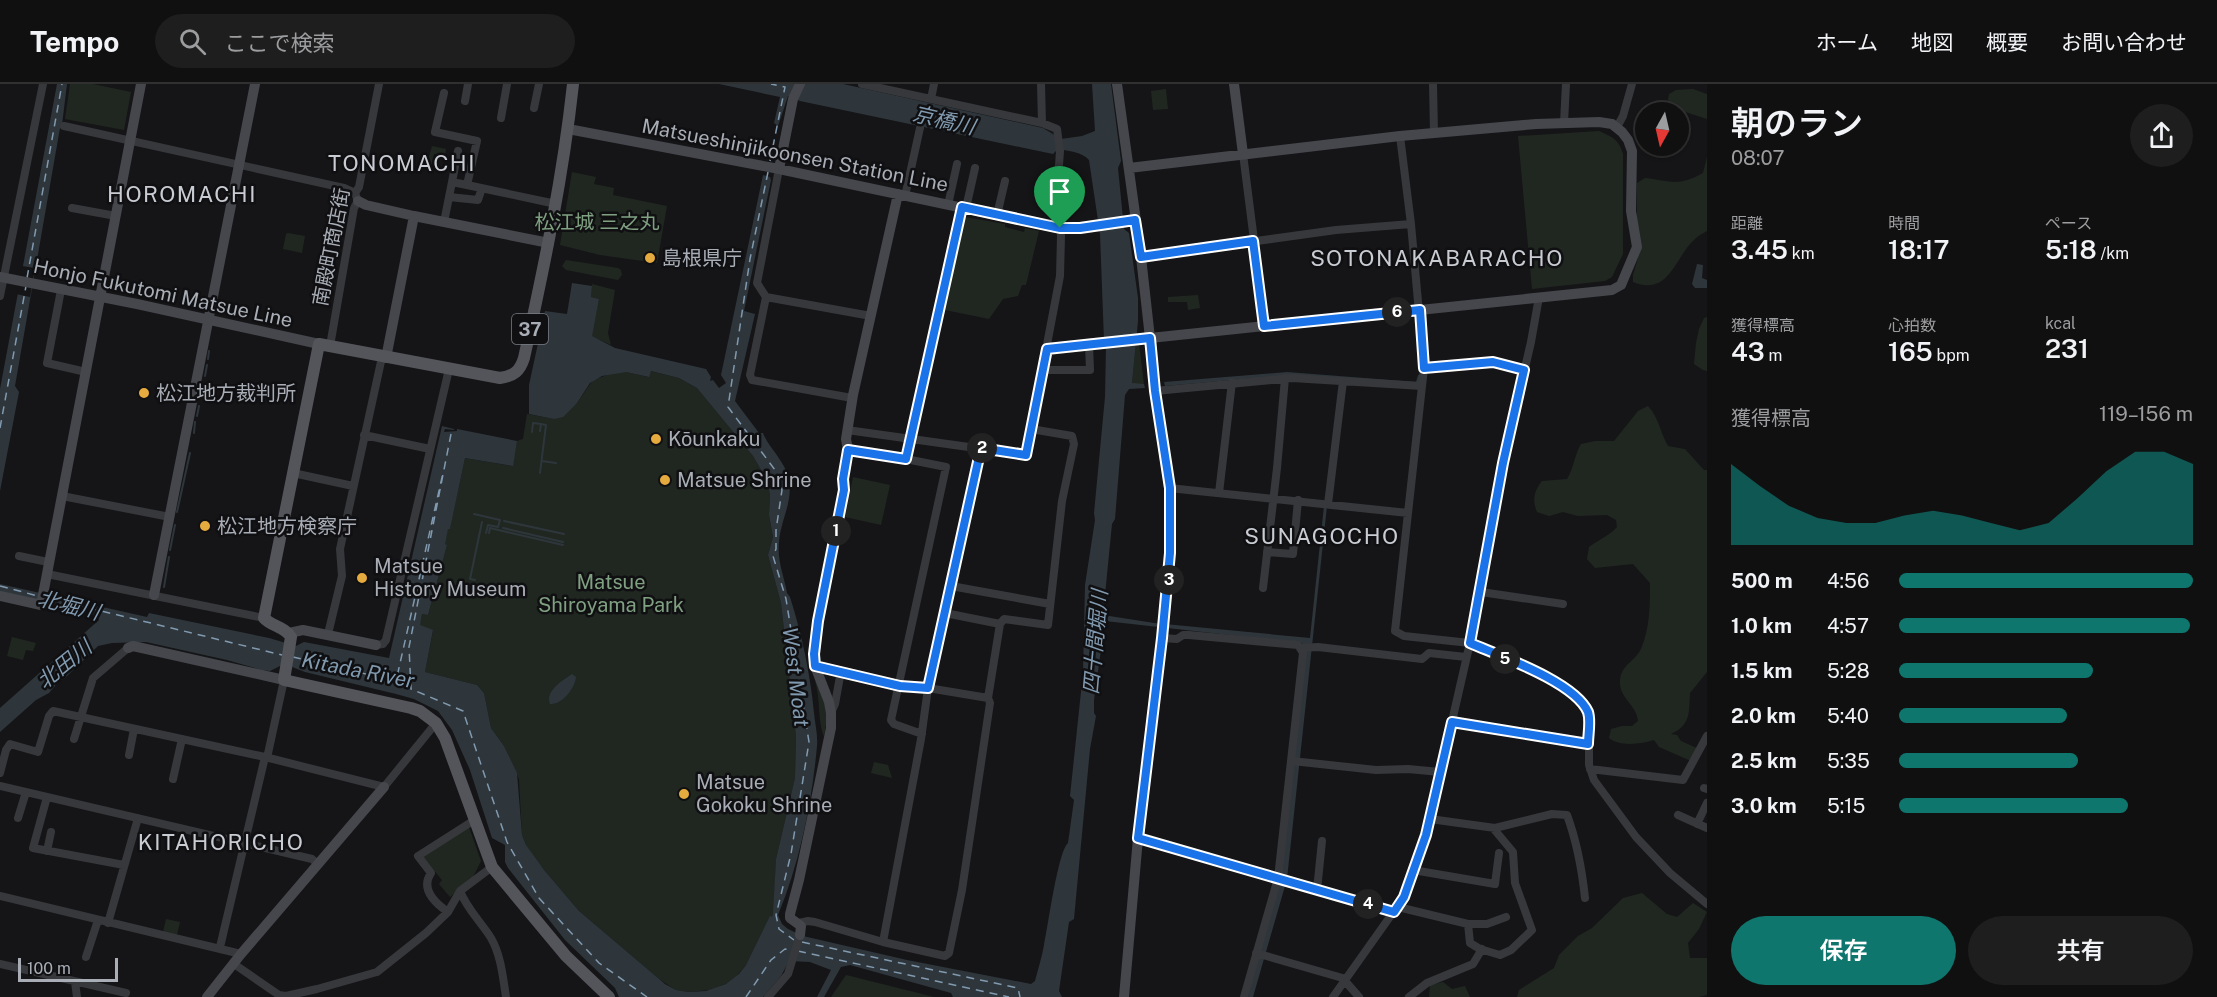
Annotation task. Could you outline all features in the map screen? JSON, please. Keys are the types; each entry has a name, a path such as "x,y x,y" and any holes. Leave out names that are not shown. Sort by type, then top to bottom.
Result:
{"main road":[{"name":"37","path":"324,345 500,378 510,377 519,370 524,358 549,243 573,84"},
{"path":"324,345 292,473 264,618 290,637 285,674 411,708 420,711 436,723 445,738 492,867 566,956 609,997"}],"street":[{"path":"0,296 43,84"},
{"path":"0,596 43,599 48,562 141,84"},
{"path":"154,595 255,84"},
{"name":"南殿町商店街","path":"324,345 379,84"},
{"path":"465,101 468,84"},
{"path":"501,118 507,84"},
{"path":"534,108 539,84"},
{"path":"800,84 793,99 772,168 757,283 766,297 750,375 752,380 852,398"},
{"path":"847,430 1026,455 1060,276 1058,179 1060,151 1057,129 1042,123 862,84"},
{"path":"931,99 934,84"},
{"path":"1041,84 1042,123"},
{"path":"1117,84 1129,168 1130,221 1141,257 1155,391 1170,488 1170,553 1138,838 1124,997"},
{"path":"1233,84 1264,326"},
{"path":"1433,84 1434,133"},
{"path":"1564,123 1566,84"},
{"path":"1617,127 1623,116 1632,84"},
{"path":"444,93 435,132 477,141 467,185"},
{"path":"1047,349 1616,289 1621,285 1638,247 1631,211 1632,151 1628,140 1617,127 1599,122 1400,135 1129,168"},
{"path":"64,126 344,188 366,205 549,243"},
{"path":"831,713 815,666 814,654 818,621 844,490 843,479 848,450 847,430 871,316 920,128"},
{"name":"Matsueshinjikoonsen Station Line","path":"568,129 772,168 1060,228 1099,226 1130,221"},
{"path":"1400,135 1420,310 1424,368 1395,631 1404,636 1470,643 1542,675 1576,695 1589,714 1588,744 1590,769 1594,780 1636,837 1670,873 1707,904"},
{"path":"444,222 458,151"},
{"path":"948,205 957,164"},
{"path":"906,459 975,168"},
{"path":"997,215 1005,181"},
{"path":"452,182 556,204"},
{"path":"449,197 478,200 482,188"},
{"path":"72,208 116,216"},
{"path":"328,634 342,576 340,549 414,216"},
{"path":"1141,257 1336,230 1411,224"},
{"name":"Honjo Fukutomi Matsue Line","path":"2,278 324,345"},
{"path":"61,290 47,363 86,372"},
{"path":"766,297 871,316"},
{"path":"1333,997 1404,897 1422,848 1481,592 1503,463 1539,297"},
{"path":"1043,370 1089,370 1089,345"},
{"path":"1424,368 1493,362 1524,370"},
{"path":"290,637 303,630 376,645 383,644 386,640 449,369"},
{"path":"1155,391 1285,378 1422,386"},
{"path":"1263,588 1285,378"},
{"path":"1328,504 1343,381"},
{"path":"1219,493 1232,382"},
{"path":"799,923 815,922 883,942 945,956 950,953 981,767 990,703 988,698 1000,624 1004,619 1048,625 1062,501 1074,444 1072,436 1031,429"},
{"path":"364,435 430,449"},
{"path":"883,942 922,734 928,688 981,448"},
{"path":"848,450 946,466 891,720 894,724 922,734"},
{"path":"292,473 353,486"},
{"path":"1170,488 1408,513"},
{"path":"62,496 170,517"},
{"path":"1267,552 1293,554 1298,500"},
{"path":"19,556 48,562"},
{"path":"47,574 264,618"},
{"path":"951,585 1050,604"},
{"path":"1481,592 1563,604"},
{"path":"945,613 1000,624"},
{"path":"1163,630 1178,639 1183,635 1189,635 1422,659 1429,653 1431,639"},
{"path":"74,738 93,678 128,648 134,646 285,674 220,947"},
{"path":"1244,997 1260,954 1282,879 1295,761 1303,653 1306,648"},
{"path":"1429,653 1466,657"},
{"path":"815,666 900,686 928,688 988,698"},
{"path":"768,997 788,974 802,930 799,923 790,918 790,914 799,880 841,671"},
{"path":"0,773 6,750 10,744 38,753 53,711 266,758 384,787"},
{"path":"1452,722 1588,744"},
{"path":"207,997 436,723"},
{"path":"129,755 135,729"},
{"path":"1590,769 1683,780 1707,739"},
{"path":"173,779 182,740"},
{"path":"1295,761 1376,770 1408,769 1440,772"},
{"path":"0,786 312,859 318,864"},
{"path":"18,818 26,792"},
{"path":"47,797 33,848 124,865"},
{"path":"1697,824 1707,803"},
{"path":"1430,819 1493,828 1552,814 1567,815 1582,871 1585,898"},
{"path":"1678,815 1707,828"},
{"path":"108,923 138,818"},
{"path":"448,912 428,892 427,882 431,873 418,856 476,819"},
{"path":"1468,924 1470,943 1500,955 1511,950 1532,930 1515,883 1513,852 1493,828"},
{"path":"47,851 51,832"},
{"path":"1138,838 1317,890 1396,910 1468,924 1487,924 1506,917"},
{"path":"1317,890 1322,841"},
{"path":"1413,870 1495,884 1499,853"},
{"path":"234,964 279,995 286,996 381,970 448,912 460,891 492,867"},
{"path":"460,891 464,901 493,940 498,953 506,997"},
{"path":"0,896 210,948 220,947 241,954"},
{"path":"86,957 98,920"},
{"path":"1409,997 1427,983 1473,964 1482,949"},
{"path":"1260,954 1346,980 1359,997"},
{"path":"0,964 126,993"},
{"path":"75,982 77,997"}],"green space":[{"path":"70,84 93,84 131,92 124,130 65,119"},
{"path":"1166,89 1168,109 1153,110 1151,91"},
{"path":"1693,89 1707,94 1707,119 1689,113 1689,102 1670,102 1669,94 1676,90"},
{"path":"1599,131 1615,140 1620,145 1623,154 1623,254 1612,277 1605,281 1532,289 1518,136"},
{"path":"432,146 446,149 445,156 434,154 432,165 427,164"},
{"path":"1707,157 1707,231 1688,246 1664,279 1655,284 1645,285 1633,282 1641,248 1637,223 1637,183 1645,178 1674,182 1687,180 1703,173"},
{"name":"松江城 三之丸","path":"572,172 596,177 594,184 614,188 613,195 667,206 657,263 600,255 560,245"},
{"path":"965,217 1005,224 1005,227 1024,232 1025,228 1039,231 1026,285 1022,285 1018,296 1003,299 989,319 945,310"},
{"path":"288,233 305,236 302,253 283,249"},
{"path":"566,260 618,268 622,275 618,280 566,270 562,266"},
{"name":"松江城 三之丸","path":"592,284 615,290 608,333 611,345 591,336 599,299 591,297"},
{"path":"1198,295 1200,308 1188,310 1187,302 1168,302 1168,297"},
{"path":"1707,317 1707,371 1694,364 1699,329 1704,318"},
{"path":"1136,342 1139,343 1144,384 1132,384"},
{"name":"Matsue Shiroyama Park","path":"650,371 679,378 697,388 753,456 768,482 769,515 773,537 768,555 781,603 796,737 795,778 776,859 772,917 746,965 736,977 710,990 688,992 676,990 659,979 579,911 537,862 522,835 519,779 504,746 491,728 484,693 477,685 425,672 433,631 419,626 422,614 428,615 447,545 444,544 448,528 450,528 465,458 512,466 517,441 523,439 527,414 554,419 577,403 593,380 616,372 648,377"},
{"path":"1648,406 1655,415 1668,446 1685,449 1704,470 1707,470 1707,672 1690,693 1686,722 1671,734 1677,735 1681,741 1699,749 1691,761 1659,747 1654,740 1625,744 1609,738 1611,729 1632,726 1638,721 1635,711 1623,694 1620,678 1622,672 1641,649 1648,625 1650,600 1650,583 1633,564 1595,568 1587,559 1589,547 1617,527 1616,520 1607,515 1578,516 1563,512 1549,516 1537,512 1534,500 1537,488 1542,481 1567,479 1581,444 1614,441 1638,411"},
{"path":"853,477 890,485 881,525 845,517"},
{"path":"12,637 36,643 33,651 26,650 23,660 7,656"},
{"path":"815,681 817,681 828,711 824,737 820,723"},
{"path":"874,762 888,765 892,778 871,773"},
{"path":"469,827 481,861 472,879 450,897 439,884 442,880 422,856"},
{"path":"1642,893 1667,914 1677,917 1693,903 1707,912 1699,929 1688,943 1690,958 1707,958 1707,995 1699,997 1517,997 1519,990 1554,968 1559,955 1623,898"},
{"path":"166,919 180,922 177,935 163,932"},
{"path":"846,975 934,997 831,997"},
{"path":"1443,982 1452,989 1465,986 1470,997 1429,997 1430,985"}],"water":[{"path":"57,84 67,84 62,125 15,386 19,392 0,491 0,389"},
{"path":"719,84 843,84 1043,128 1061,139 1082,136 1095,131 1092,84 1111,84 1121,161 1118,168 1124,229 1129,233 1138,298 1132,383 1144,384 1145,388 1129,389 1125,395 1115,519 1112,524 1103,615 1154,623 1310,638 1324,506 1327,506 1287,879 1253,997 1248,997 1288,815 1306,652 1302,643 1105,621 1094,700 1096,716 1090,749 1074,919 1069,922 1059,991 1062,997 953,997 951,993 850,965 841,967 824,997 817,997 831,970 810,962 789,961 781,976 763,997 619,997 615,988 565,940 508,868 505,862 505,845 492,838 470,770 452,730 438,711 414,699 305,672 287,665 270,671 262,670 146,642 112,643 98,646 49,693 36,700 0,732 0,708 99,620 97,616 0,593 0,584 147,617 149,613 269,638 296,646 304,642 389,658 442,426 454,429 445,429 444,432 457,431 457,429 517,441 513,466 465,458 450,529 448,529 445,544 447,545 428,615 422,614 420,625 433,630 425,672 477,685 484,693 491,728 504,746 517,773 522,835 526,845 579,911 665,984 676,990 706,991 726,984 746,965 770,916 772,917 776,859 795,778 796,737 781,603 768,555 773,537 769,515 768,482 753,456 697,388 679,378 651,371 649,377 626,372 602,376 590,383 577,403 563,417 554,419 529,414 529,385 545,311 567,314 572,283 592,286 591,297 599,299 592,336 615,348 706,369 711,377 710,381 713,380 719,388 726,383 721,375 763,175 770,177 771,180 744,311 755,314 735,401 759,433 763,433 784,467 789,480 788,504 780,535 779,556 805,654 817,734 815,767 804,831 793,874 778,915 782,924 803,936 907,960 1031,984 1035,981 1057,874 1068,843 1074,800 1070,796 1083,673 1085,585 1095,520 1105,397 1106,346 1100,234 1089,160 1071,151 1058,149 1053,154 800,101 788,96 778,126 774,123 780,97"},
{"path":"1697,264 1703,265 1702,278 1707,280 1707,288 1695,288 1692,284"},
{"path":"1287,372 1414,382 1255,378 1165,386 1164,382"},
{"path":"1421,374 1420,382 1416,382 1418,375"},
{"path":"572,674 576,677 570,691 559,702 550,704 552,691"}],"pier":[{"path":"22,266 35,268 30,297 16,294"}],"waterway":[{"path":"208,359 209,351"},
{"path":"205,376 207,365"},
{"path":"197,416 199,406"},
{"path":"194,433 195,422"},
{"path":"532,432 533,423 541,424"},
{"path":"540,431 541,424 546,425"},
{"path":"540,473 546,425"},
{"path":"177,512 190,453"},
{"path":"542,461 556,463"},
{"path":"474,514 500,520 498,527 488,525 486,533"},
{"path":"504,521 564,534"},
{"path":"475,580 470,579 482,522"},
{"path":"170,550 175,525"},
{"path":"489,533 490,528 563,545"},
{"path":"503,528 563,542"},
{"path":"164,587 169,557"}],"ferry route":[{"path":"27,278 62,84"},
{"path":"770,161 785,87 771,84"},
{"path":"768,172 750,259 728,407 778,474 782,490 776,530 776,549 773,556 786,599 809,742 791,854 776,915 779,929 794,940"},
{"path":"0,428 26,286"},
{"path":"451,434 409,647 411,689 463,711 507,842 539,898 599,963 647,997"},
{"path":"293,657 396,681 443,473"},
{"path":"0,586 38,596"},
{"path":"48,598 282,655"},
{"path":"802,942 1018,988 1020,997"},
{"path":"746,997 771,960 785,949 791,950"},
{"path":"798,951 1009,997"}],"place":[{"name":"島根県庁","path":"650,258"},
{"name":"松江地方裁判所","path":"144,393"},
{"name":"Kōunkaku","path":"656,439"},
{"name":"Matsue Shrine","path":"665,480"},
{"name":"松江地方検察庁","path":"205,526"},
{"name":"Matsue History Museum","path":"362,578"},
{"name":"Matsue Gokoku Shrine","path":"684,794"}],"district":[{"name":"TONOMACHI","path":"402,163"},
{"name":"HOROMACHI","path":"182,194"},
{"name":"SOTONAKABARACHO","path":"1437,258"},
{"name":"SUNAGOCHO","path":"1322,536"},
{"name":"KITAHORICHO","path":"221,842"}],"route":[{"path":"962,207 1060,228 1099,226 1135,220 1141,257 1253,241 1264,326 1420,310 1424,368 1493,362 1524,370 1503,463 1470,643 1542,675 1576,695 1589,714 1588,744 1452,722 1426,835 1404,897 1394,912 1138,838 1169,578 1171,514 1170,488 1155,391 1150,338 1047,349 1026,455 981,448 928,688 900,686 815,666 818,621 844,490 843,479 848,450 906,459 962,207"}],"water label":[{"name":"京橋川","path":"944,120"},
{"name":"北堀川","path":"69,605"},
{"name":"四十間堀川","path":"1095,642"},
{"name":"北田川","path":"64,664"},
{"name":"Kitada River","path":"358,670"},
{"name":"West Moat","path":"796,677"}]}
